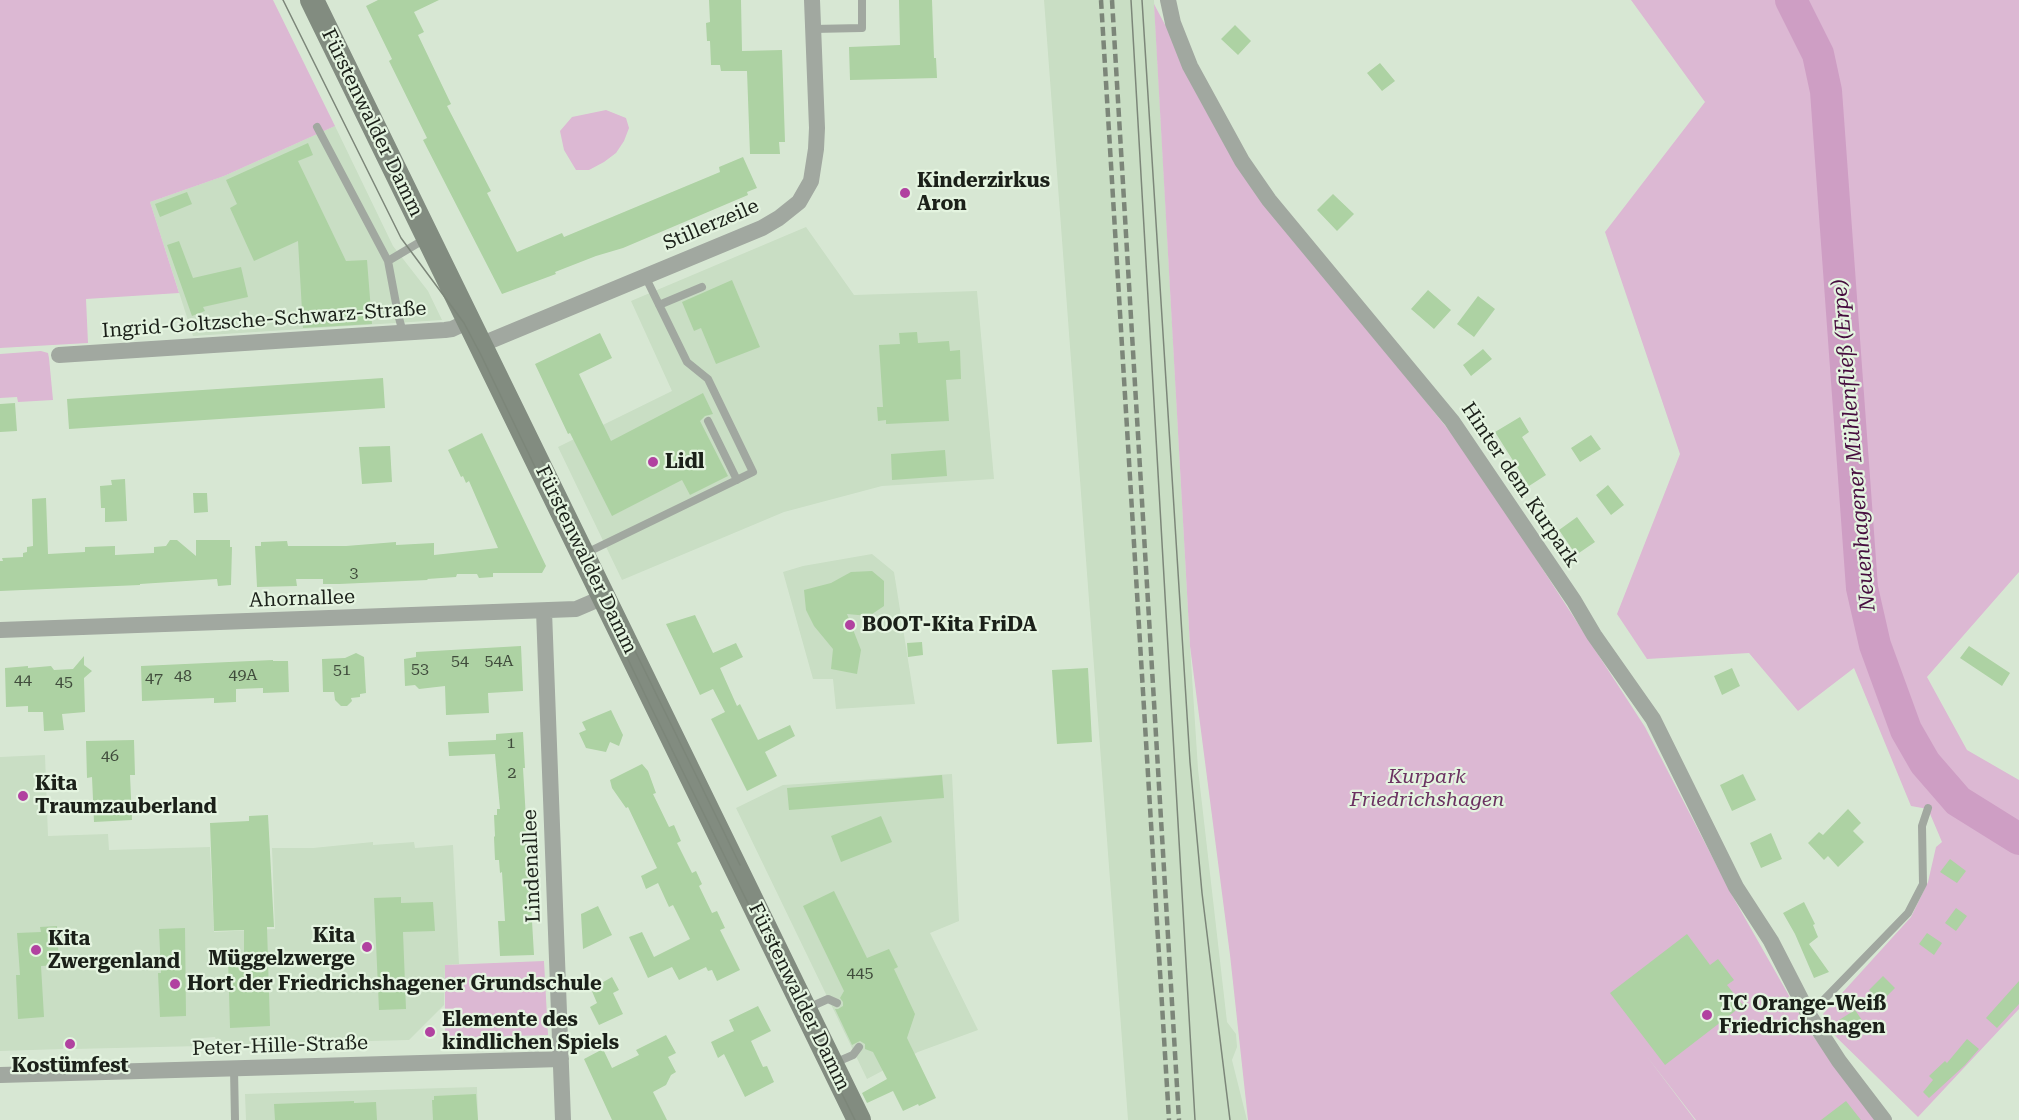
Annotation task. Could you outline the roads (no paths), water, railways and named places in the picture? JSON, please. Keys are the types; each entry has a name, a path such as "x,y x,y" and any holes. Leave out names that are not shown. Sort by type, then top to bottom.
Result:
{"main road":[{"name":"Fürstenwalder Damm","path":"312,0 859,1120"}],"street":[{"name":"Stillerzeile","path":"480,345 762,228 779,218 799,201 811,181 816,149 812,0"},
{"name":"Hinter dem Kurpark","path":"1168,0 1173,23 1190,66 1242,161 1269,200 1452,422 1653,719 1736,887 1771,942 1809,1015 1839,1061 1884,1120"},
{"name":"Ingrid-Goltzsche-Schwarz-Straße","path":"59,355 452,329 469,321"},
{"name":"Ahornallee","path":"0,630 544,611 576,609 604,597"},
{"name":"Lindenallee","path":"544,611 563,1120"},
{"name":"Peter-Hille-Straße","path":"0,1075 561,1059"}],"lane":[{"path":"813,29 862,28 862,0"},
{"path":"317,127 388,261 403,333"},
{"path":"388,261 428,237"},
{"path":"583,554 753,472 708,379 687,363 645,276"},
{"path":"659,305 702,287"},
{"path":"708,422 737,480"},
{"path":"1809,1015 1908,913 1923,884 1922,826 1928,808"},
{"path":"805,1009 828,999 837,1003"},
{"path":"832,1064 853,1055 859,1047"},
{"path":"234,1069 235,1120"}],"waterway":[{"name":"Neuenhagener Mühlenfließ (Erpe)","path":"1791,0 1818,54 1826,91 1862,588 1875,645 1906,730 1925,763 1958,801 2019,839"}],"tram line":[{"path":"283,0 401,238 464,323 481,355 651,707 855,1120"},
{"path":"1131,0 1195,1120"},
{"path":"1142,0 1190,762 1202,893 1230,1120"},
{"path":"542,461 740,865"}],"railway":[{"path":"1101,0 1169,1120"},
{"path":"1112,0 1179,1120"}],"place":[{"name":"Kinderzirkus Aron","path":"905,193"},
{"name":"Lidl","path":"653,462"},
{"name":"BOOT-Kita FriDA","path":"850,625"},
{"name":"Kita Traumzauberland","path":"23,796"},
{"name":"Kita Müggelzwerge","path":"367,947"},
{"name":"Kita Zwergenland","path":"36,950"},
{"name":"Hort der Friedrichshagener Grundschule","path":"175,984"},
{"name":"TC Orange-Weiß Friedrichshagen","path":"1707,1015"},
{"name":"Elemente des kindlichen Spiels","path":"430,1032"},
{"name":"Kostümfest","path":"70,1044"}],"park label":[{"name":"Kurpark Friedrichshagen","path":"1427,788"}]}
